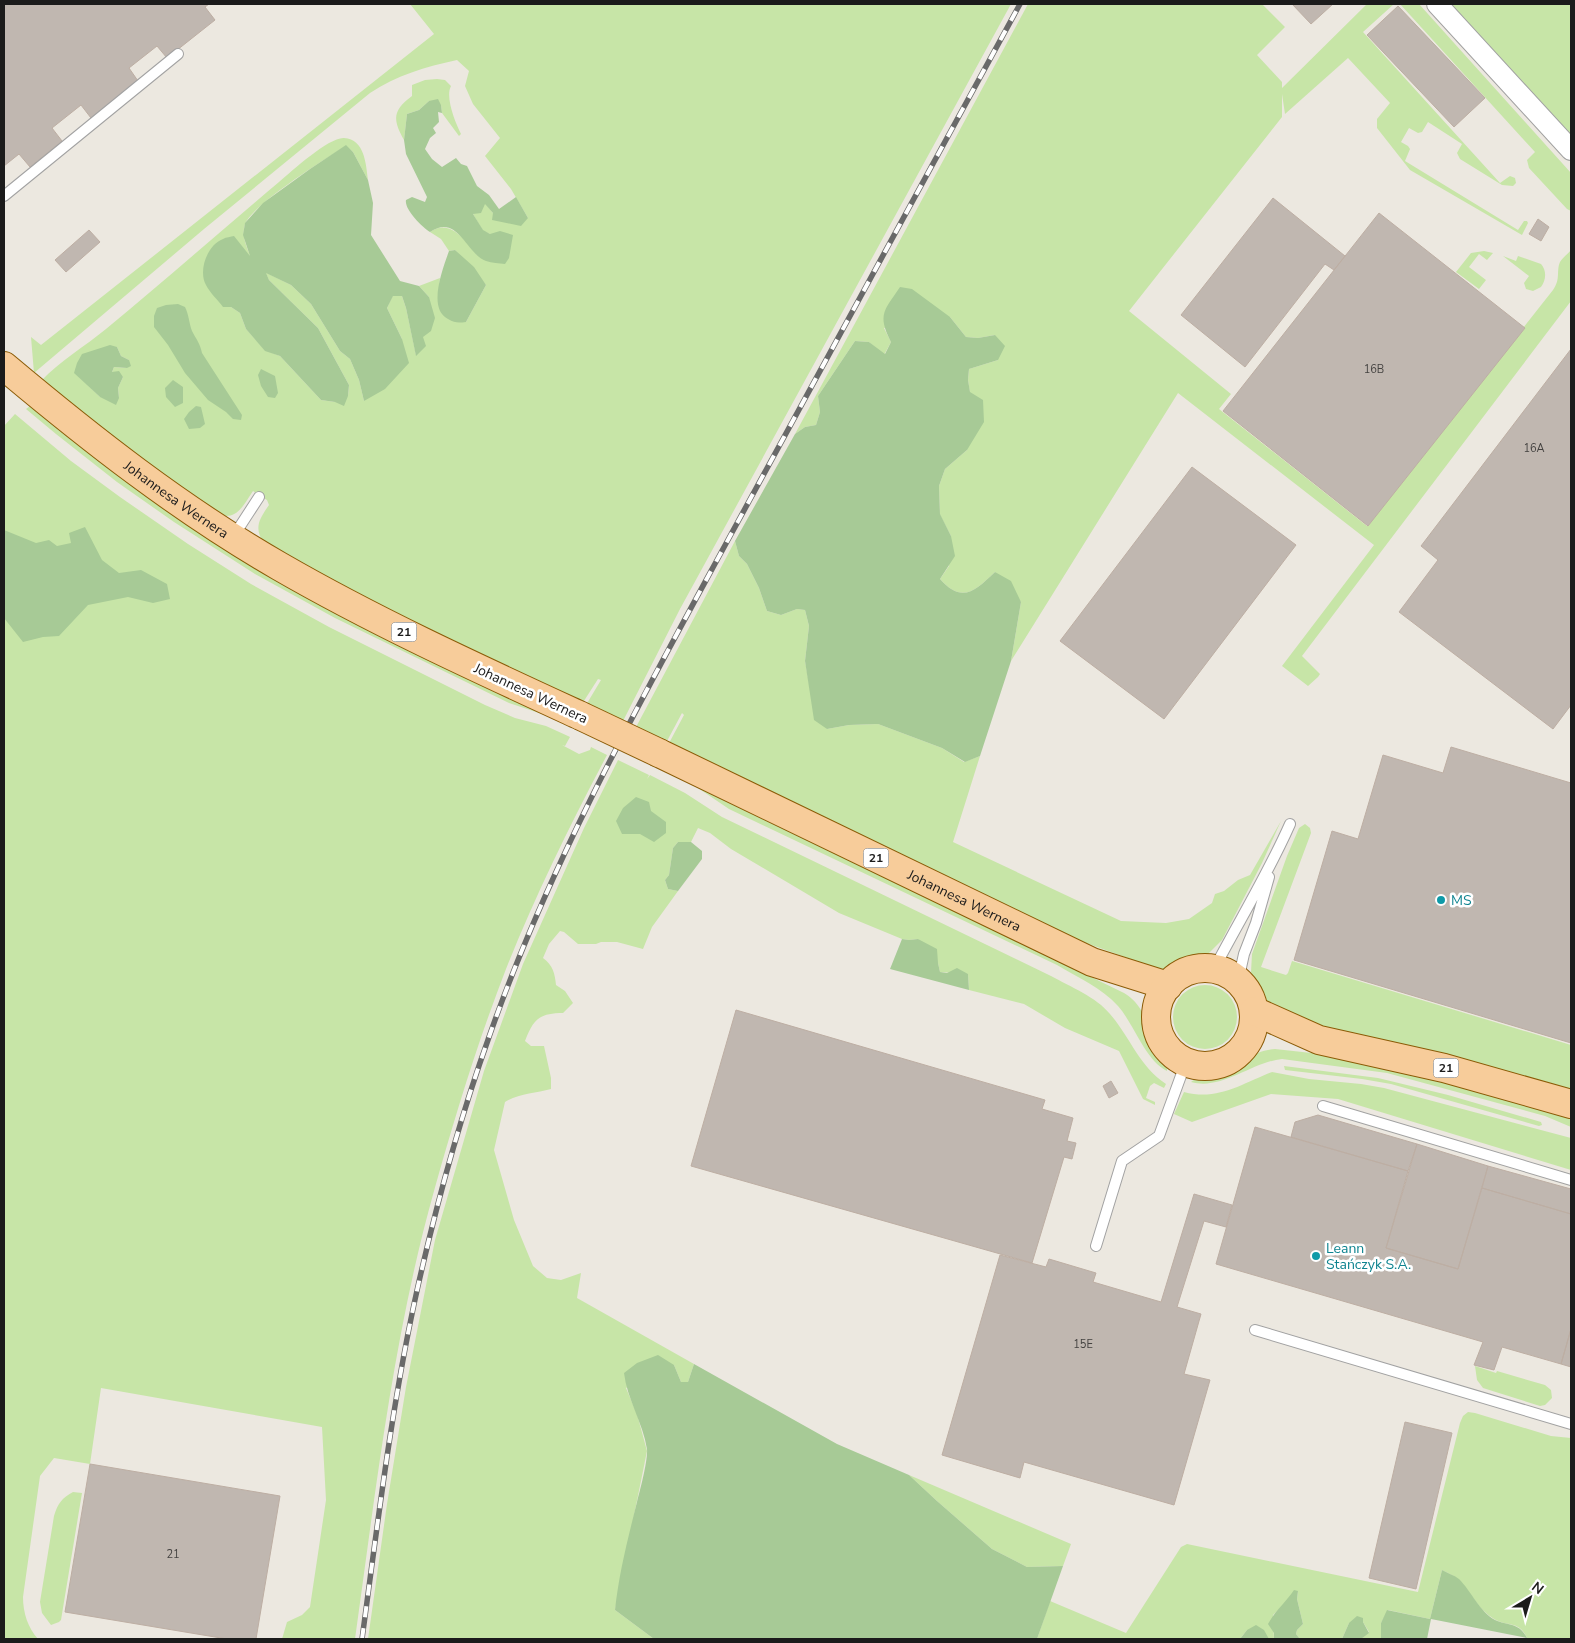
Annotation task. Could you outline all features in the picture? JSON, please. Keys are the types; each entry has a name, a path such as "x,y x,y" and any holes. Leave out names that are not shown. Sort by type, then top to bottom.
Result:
{"main road":[{"name":"Johannesa Wernera","path":"4,366 73,424 130,468 232,537 318,588 448,655 581,716 1162,997"},
{"path":"1203,968 1214,969 1228,974 1238,981 1251,1000 1254,1011 1254,1025 1249,1039 1241,1051 1229,1060 1215,1065 1201,1066 1186,1062 1168,1050 1162,1040 1157,1024 1162,997 1178,977 1190,971 1203,968"},
{"name":"21","path":"1254,1011 1319,1040 1444,1068 1571,1104"},
{"name":"21","path":"1249,1039 1319,1040"}],"street":[{"path":"1437,4 1571,150"}],"lane":[{"path":"4,196 178,54"},
{"path":"232,537 259,497"},
{"path":"1238,981 1244,954 1256,923 1274,862 1290,824"},
{"path":"1214,969 1274,862"},
{"path":"1096,1246 1122,1161 1159,1136 1186,1062"},
{"path":"1323,1106 1571,1180"},
{"path":"1255,1330 1571,1424"}],"green space":[{"path":"410,4 1011,4 680,609 622,723 586,705 601,680 598,679 582,704 363,599 264,543 258,528 269,505 267,500 253,491 241,508 233,515 227,516 213,513 41,381 56,367 128,311 301,163 329,143 344,138 351,139 360,148 365,160 368,180 353,152 346,146 291,182 261,205 245,224 244,237 251,258 231,307 240,313 246,329 265,350 280,356 321,400 335,402 348,396 349,385 318,328 269,280 265,272 291,285 311,304 340,351 350,359 359,380 364,401 402,339 387,308 393,295 402,296 416,355 423,337 429,297 419,286 440,278 439,287 466,322 486,285 455,250 449,251 441,239 430,232 437,228 450,229 462,237 477,255 490,234 483,231 473,214 485,203 493,213 493,220 528,218 511,189 485,156 500,138 473,104 465,86 469,71 457,60 412,72 390,81 370,93 204,229 34,373 31,337 41,345 434,34","holes":["117,347 121,356 129,360 127,368 114,367 112,372 123,377 118,388 119,398 100,397 75,373"]},
{"path":"1028,4 1262,4 1285,27 1257,55 1282,82 1282,88 1367,4 1394,4 1363,32 1500,183 1510,176 1515,178 1516,183 1513,186 1502,185 1460,159 1457,153 1462,144 1428,122 1422,132 1418,133 1409,128 1401,142 1410,149 1405,161 1518,230 1524,221 1527,221 1528,223 1522,235 1410,170 1377,128 1377,119 1390,103 1348,58 1285,114 1282,94 1282,117 1129,311 1231,394 1219,409 1367,526 1553,290 1558,279 1560,262 1571,250 1571,301 1302,656 1320,674 1308,686 1282,666 1374,545 1178,393 1011,661 1021,602 995,572 975,589 962,593 948,587 940,579 949,566 951,536 940,515 939,486 945,469 967,450 970,393 969,369 998,360 995,335 978,338 966,337 950,317 884,328 891,342 884,355 869,342 855,341 818,396 820,412 816,425 805,427 795,434"},
{"path":"1400,4 1419,4 1571,173 1571,211 1529,168 1527,160 1535,152"},
{"path":"1449,4 1571,4 1571,138"},
{"path":"425,80 445,80 451,86 449,91 450,103 461,134 459,136 442,113 441,105 429,101 419,110 407,114 404,140 396,121 396,115 401,106 412,96 412,85"},
{"path":"438,99 442,113 438,112 439,122 433,128 436,133 430,138 425,149 432,159 442,167 456,158 461,164 467,166 477,186 489,195 499,209 516,197 528,218 521,226 492,220 493,213 485,204 481,213 473,214 483,230 490,234 500,231 513,235 509,258 505,264 488,262 479,257 455,231 448,228 440,228 430,232 418,222 406,204 406,200 412,197 425,202 427,197 406,154 404,140 407,114 419,110 429,101"},
{"path":"346,145 353,152 368,180 373,203 371,235 400,281 419,286 429,297 435,318 431,331 423,337 426,346 416,356 402,296 393,296 387,308 402,339 409,363 385,389 364,401 359,380 350,359 340,351 311,304 291,285 266,273 269,280 318,328 349,385 348,396 344,406 335,402 321,400 280,356 265,351 246,329 240,313 231,307 223,307 212,294 206,285 203,273 208,252 217,242 226,238 234,236 250,256 243,235 245,223 263,203"},
{"path":"455,250 474,267 486,285 466,322 448,319 438,307 438,288 443,267 449,251"},
{"path":"1484,251 1493,253 1487,260 1479,254 1469,267 1486,280 1479,289 1456,272 1471,253"},
{"path":"1503,256 1516,261 1518,256 1541,264 1545,276 1541,287 1533,291 1526,289 1524,283 1529,276"},
{"path":"900,287 912,289 950,317 966,337 978,338 995,335 1005,346 998,360 969,369 970,392 983,400 984,422 967,450 945,469 939,486 940,514 951,536 955,556 940,579 948,587 962,593 975,589 995,572 1011,581 1021,602 1011,661 980,756 965,762 942,748 878,724 849,725 827,729 814,720 805,661 809,626 805,610 797,609 781,615 767,611 759,588 747,564 739,556 735,541 795,434 805,427 816,425 820,412 818,396 855,341 869,342 885,354 891,342 884,325 884,313"},
{"path":"178,304 185,307 192,331 202,353 242,415 241,420 233,419 208,400 185,373 168,345 154,327 154,316 157,308"},
{"path":"110,345 117,347 121,356 129,360 131,366 127,368 114,367 112,372 119,371 123,377 118,388 119,398 116,405 100,397 74,373 82,354"},
{"path":"261,369 275,376 278,393 275,398 268,397 261,386 258,375"},
{"path":"173,380 183,387 183,403 175,407 166,397 165,388"},
{"path":"30,406 575,725 574,728 551,717 509,703 335,618 255,574 174,522 117,482 26,409"},
{"path":"196,406 201,407 205,424 200,428 189,429 184,419"},
{"path":"15,414 71,461 120,497 188,544 251,584 329,627 485,705 515,718 546,726 570,737 565,746 562,745 579,754 590,750 591,747 607,755 554,861 506,969 476,1051 434,1191 407,1302 397,1357 378,1470 355,1639 282,1639 287,1622 302,1615 310,1607 326,1500 322,1427 101,1388 90,1464 54,1458 40,1476 23,1597 27,1620 31,1630 38,1639 4,1639 4,426"},
{"path":"85,527 102,560 119,573 141,570 167,584 170,599 153,603 128,597 88,605 59,636 43,637 23,642 4,618 4,530 36,543 49,540 57,546 71,543 69,533"},
{"path":"735,541 739,556 747,564 759,588 767,611 781,615 797,609 805,610 809,626 805,661 810,689 827,729 849,725 878,724 942,748 964,762 980,756 953,842 1121,921 1166,923 1189,919 1212,903 1215,894 1224,891 1238,880 1250,875 1281,821 1262,863 1222,940 1206,956 1161,970 1075,939 668,745 684,715 682,713 666,743 635,729"},
{"path":"618,760 649,775 647,779 650,775 685,793 722,817 1083,993 1098,1002 1110,1014 1149,1069 1166,1084 1164,1088 1154,1083 1150,1086 1146,1098 1155,1102 1155,1105 1143,1099 1119,1051 1065,1028 1024,1004 969,990 968,974 940,972 938,963 918,939 902,939 839,913 731,849 710,833 698,828 691,842 678,842 673,848 669,875 665,880 668,889 678,891 652,927 643,949 617,942 578,944 564,932 560,931 549,944 543,958 553,970 556,985 565,991 573,1003 563,1013 548,1014 538,1019 525,1041 531,1046 544,1046 551,1078 551,1089 521,1095 505,1102 494,1150 514,1220 533,1266 547,1278 561,1280 581,1273 577,1298 694,1364 688,1382 681,1382 674,1365 626,1388 637,1414 647,1451 615,1610 654,1639 368,1639 406,1387 435,1240 484,1071 523,964 584,828"},
{"path":"656,765 1124,993 1142,1011 1152,1039 1165,1061 1167,1071 1152,1059 1118,1006 1089,983 1057,965 729,809 695,786 655,767"},
{"path":"636,797 649,802 651,811 666,822 666,833 654,842 640,834 622,834 616,821 623,808"},
{"path":"1305,824 1310,828 1311,833 1261,967 1286,975 1292,961 1571,1045 1571,1093 1322,1027 1265,1003 1254,983 1251,972 1252,954 1287,856 1299,828"},
{"path":"678,842 691,842 702,851 702,859 678,891 668,889 665,880 669,875 673,848"},
{"path":"902,939 918,939 937,949 940,972 947,973 957,968 968,974 969,990 890,969"},
{"path":"1205,985 1223,991 1231,999 1237,1017 1231,1035 1223,1043 1205,1049 1187,1043 1179,1035 1173,1017 1179,999 1187,991"},
{"path":"1275,1049 1357,1058 1571,1113 1571,1127 1545,1116 1387,1073 1282,1059 1259,1065 1214,1083 1202,1084 1191,1082 1203,1076 1225,1072 1259,1052"},
{"path":"1284,1066 1378,1078 1448,1095 1541,1122 1542,1125 1539,1126 1391,1084 1285,1070"},
{"path":"1272,1072 1309,1079 1384,1088 1571,1138 1571,1170 1338,1099 1271,1094 1192,1122 1174,1114 1184,1092 1196,1094 1219,1093"},
{"path":"658,1355 674,1365 681,1382 688,1382 694,1364 837,1444 909,1475 992,1549 1027,1567 1063,1566 1037,1639 654,1639 615,1610 621,1569 644,1476 647,1454 645,1439 628,1392 624,1373 637,1363"},
{"path":"1475,1366 1545,1385 1551,1390 1552,1398 1545,1405 1540,1406 1483,1388 1477,1380"},
{"path":"1468,1412 1551,1436 1571,1438 1571,1639 1527,1638 1524,1632 1516,1626 1494,1619 1489,1615 1479,1606 1459,1580 1442,1570 1430,1619 1388,1610 1381,1623 1381,1639 1361,1639 1369,1632 1363,1622 1349,1623 1342,1639 1300,1639 1296,1634 1303,1624 1297,1599 1298,1591 1273,1615 1274,1639 1269,1639 1247,1630 1240,1639 1037,1639 1050,1601 1126,1633 1181,1547 1187,1544 1418,1592 1460,1423 1463,1416"},
{"path":"909,1475 1071,1544 1063,1566 1027,1567 992,1549"},
{"path":"73,1492 82,1493 61,1620 51,1625 42,1613 40,1602 54,1516 61,1501"},
{"path":"1442,1570 1459,1579 1489,1616 1495,1620 1517,1627 1527,1638 1431,1619 1427,1639 1381,1639 1381,1623 1387,1610 1430,1619"},
{"path":"1294,1590 1298,1591 1297,1599 1303,1624 1296,1634 1300,1639 1274,1639 1274,1633 1268,1624"},
{"path":"1357,1616 1363,1618 1369,1633 1361,1639 1342,1639 1349,1623"},
{"path":"1256,1625 1264,1630 1269,1639 1240,1639 1247,1630"}],"building":[{"path":"4,4 209,4 205,7 215,20 167,58 157,46 129,68 138,81 91,118 81,105 52,128 62,141 30,167 19,154 4,166"},
{"path":"1292,4 1333,4 1311,24"},
{"path":"1398,6 1485,98 1454,127 1367,35"},
{"path":"1273,198 1345,256 1334,270 1325,264 1245,367 1181,315"},
{"path":"1379,213 1525,328 1368,526 1223,411"},
{"path":"1538,219 1549,227 1541,241 1529,234"},
{"path":"89,230 100,242 66,272 55,260"},
{"path":"1571,349 1571,705 1553,729 1399,612 1438,560 1421,546"},
{"path":"1192,467 1296,545 1164,719 1060,641"},
{"name":"MS","path":"1451,747 1571,783 1571,1043 1294,960 1332,831 1358,839 1383,755 1443,773"},
{"path":"736,1010 1045,1100 1042,1109 1073,1118 1067,1141 1076,1143 1072,1159 1064,1157 1032,1263 691,1166"},
{"path":"1111,1081 1118,1093 1109,1098 1103,1086"},
{"path":"1318,1115 1417,1144 1408,1171 1291,1137 1295,1122"},
{"name":"Leann Stańczyk S.A.","path":"1255,1127 1408,1171 1386,1248 1458,1269 1482,1188 1571,1214 1571,1329 1561,1364 1502,1347 1494,1370 1474,1365 1483,1342 1216,1264"},
{"path":"1417,1144 1488,1166 1458,1269 1386,1248"},
{"path":"1488,1166 1571,1189 1571,1214 1482,1188"},
{"path":"1194,1194 1232,1205 1226,1227 1204,1221 1177,1307 1201,1314 1184,1374 1210,1380 1174,1505 1024,1462 1020,1478 942,1455 1000,1255 1046,1267 1049,1259 1096,1273 1093,1282 1161,1302"},
{"path":"1571,1329 1571,1367 1561,1364"},
{"path":"1405,1422 1452,1433 1416,1589 1369,1578"},
{"path":"90,1464 280,1496 256,1639 227,1639 65,1612"}],"railway":[{"path":"362,1639 393,1418 418,1286 459,1129 478,1068 513,972 569,845 630,721 1020,4"}],"place":[{"name":"MS","path":"1441,900"},
{"name":"Leann Stańczyk S.A.","path":"1316,1256"}]}
